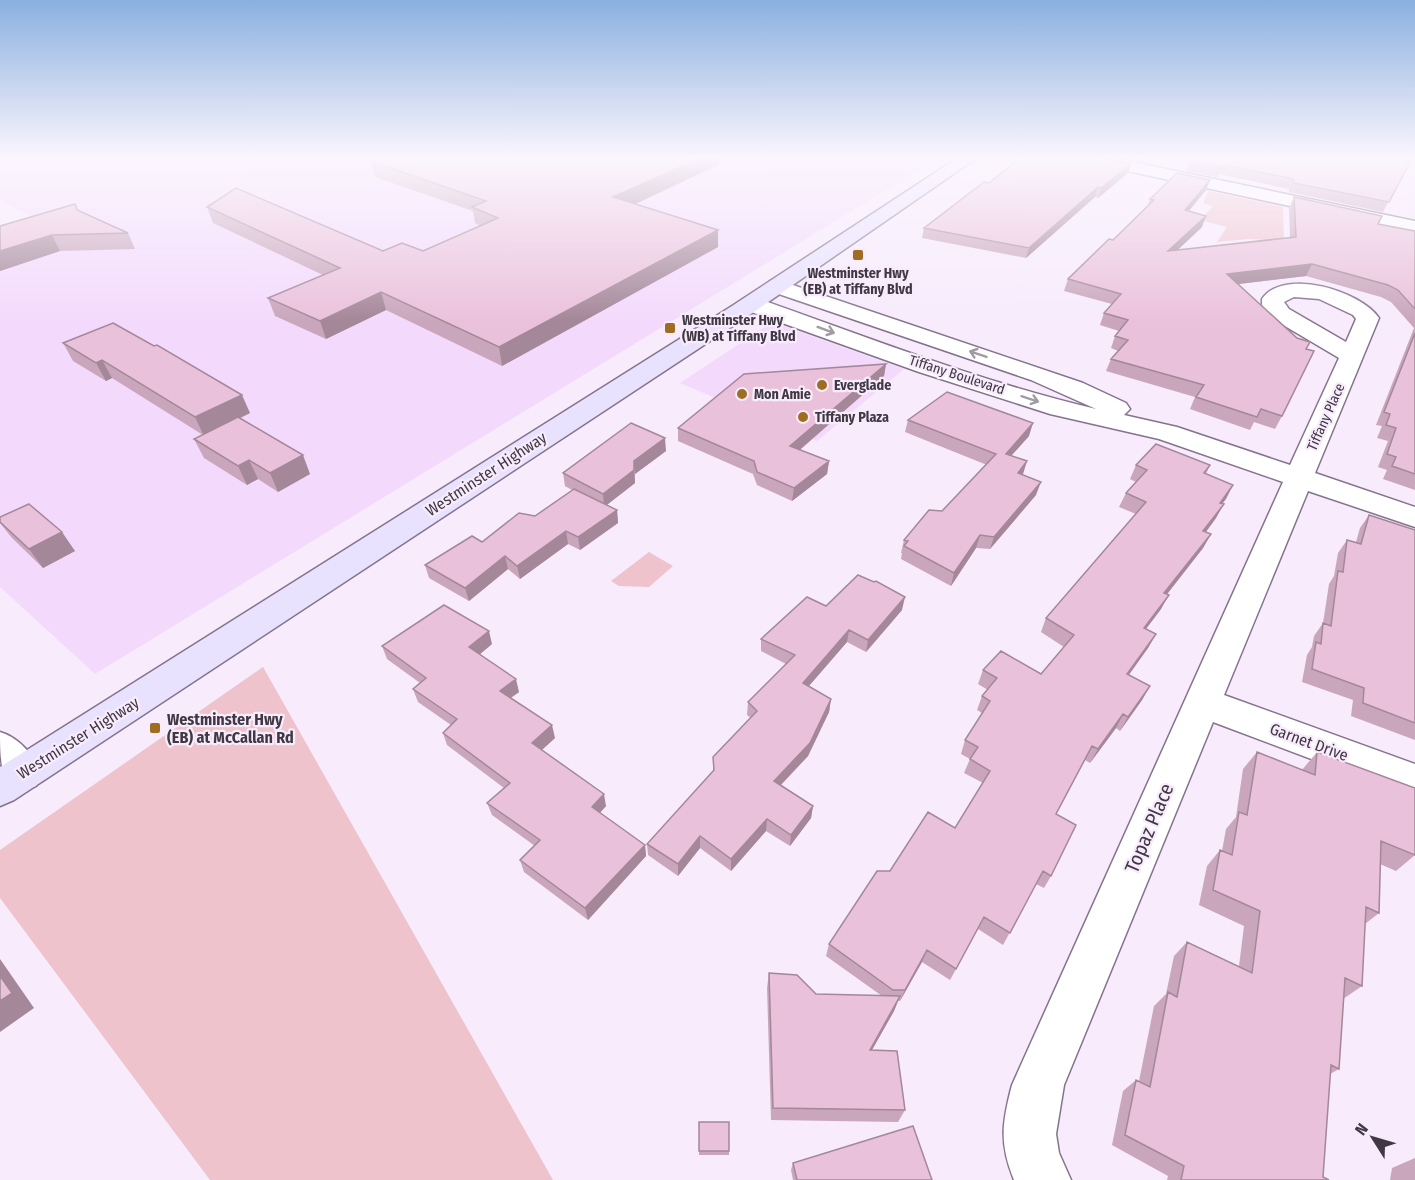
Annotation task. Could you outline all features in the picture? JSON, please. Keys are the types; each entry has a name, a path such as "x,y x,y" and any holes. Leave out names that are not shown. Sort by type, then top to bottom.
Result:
{"main road":[{"name":"Westminster Highway","path":"7,770 751,304 888,212"}],"street":[{"path":"1359,212 1413,223"},
{"name":"Tiffany Boulevard","path":"778,286 1041,375 1074,388 1167,433"},
{"name":"Tiffany Boulevard","path":"751,304 928,367 1059,408 1167,433 1415,517"},
{"name":"Tiffany Place","path":"1299,478 1353,356"},
{"name":"Topaz Place","path":"1043,1180 1032,1162 1027,1124 1038,1085 1299,478"},
{"name":"Garnet Drive","path":"1203,703 1415,781"}],"shaded area":[{"path":"22,212 850,212 95,674 0,587 0,235 41,222"},
{"path":"1207,212 1283,212 1284,241 1249,239 1217,242 1227,227 1200,220"},
{"path":"772,322 904,369 817,441 680,383"},
{"path":"649,552 673,566 649,587 619,586 611,581"},
{"path":"263,667 553,1180 210,1180 0,898 0,850"}],"building":[{"path":"48,212 82,212 128,233 52,235 0,251 0,226"},
{"path":"218,212 292,212 383,251 402,243 423,251 498,218 484,212 661,212 718,230 499,347 381,292 320,321 268,298 340,268"},
{"path":"945,212 1070,212 1029,248 924,228"},
{"path":"1142,212 1192,212 1206,216 1168,251 1296,237 1295,212 1364,212 1382,216 1378,224 1415,231 1415,309 1398,290 1388,285 1312,264 1227,274 1297,338 1310,342 1306,349 1314,351 1282,416 1261,409 1257,417 1196,397 1204,385 1111,359 1128,340 1115,336 1128,320 1104,313 1121,294 1068,279 1109,239 1113,240"},
{"path":"113,323 154,346 157,345 242,395 195,417 102,360 96,363 63,343"},
{"path":"1415,333 1415,474 1392,466 1396,457 1387,454 1396,428 1386,425 1390,414 1384,412"},
{"path":"886,364 790,446 829,461 794,488 757,472 754,461 678,428 744,374"},
{"path":"947,392 1033,423 1006,454 1027,461 1018,473 1041,482 994,537 980,535 954,573 904,546 908,541 904,540 929,510 942,511 996,454 908,420"},
{"path":"238,417 303,455 270,473 249,460 238,466 194,439"},
{"path":"631,423 665,438 634,461 634,470 603,494 563,473"},
{"path":"1156,444 1210,465 1204,473 1233,485 1220,503 1224,504 1203,531 1211,534 1164,593 1169,595 1144,628 1156,634 1127,674 1150,686 1128,717 1123,714 1098,749 1092,746 1056,814 1076,825 1051,876 1043,871 1010,933 984,917 956,969 927,950 905,990 893,990 829,944 877,871 890,871 928,812 955,828 990,771 970,759 978,747 965,740 990,701 982,696 997,678 983,670 1001,651 1041,674 1074,635 1046,618 1146,502 1126,493 1147,470 1136,465"},
{"path":"574,489 617,510 578,537 566,531 517,566 505,556 465,588 425,565 472,536 482,542 519,513 535,516"},
{"path":"29,504 62,532 29,549 0,522 0,517"},
{"path":"1369,515 1415,530 1415,723 1363,703 1364,688 1312,669 1316,642 1321,644 1323,623 1331,626 1338,571 1343,572 1347,540 1361,544"},
{"path":"858,575 876,581 905,597 868,640 849,630 803,683 831,699 810,743 774,781 813,806 791,835 767,819 731,859 700,836 678,864 647,844 714,770 713,757 757,711 748,702 795,655 761,639 807,597 826,606"},
{"path":"444,605 489,631 469,647 516,679 500,691 552,725 532,743 604,794 592,807 645,845 585,908 520,860 540,840 487,803 510,783 443,733 457,719 413,689 426,678 382,646"},
{"path":"1257,752 1315,775 1317,752 1415,788 1415,855 1381,841 1379,913 1366,907 1362,986 1345,978 1339,1069 1331,1065 1323,1177 1329,1180 1181,1180 1184,1166 1125,1135 1136,1080 1150,1087 1168,992 1177,997 1187,942 1252,973 1260,911 1213,890 1220,850 1232,855 1239,812 1247,815"},
{"path":"769,973 797,975 816,994 900,996 870,1050 897,1051 905,1110 773,1108"},
{"path":"0,976 12,993 0,1001"},
{"path":"699,1122 729,1122 729,1151 699,1151"},
{"path":"913,1126 932,1180 797,1180 793,1163"}],"place":[{"name":"Westminster Hwy (EB) at Tiffany Blvd","path":"858,255"},
{"name":"Westminster Hwy (WB) at Tiffany Blvd","path":"670,328"},
{"name":"Everglade","path":"822,385"},
{"name":"Mon Amie","path":"742,394"},
{"name":"Tiffany Plaza","path":"803,417"},
{"name":"Westminster Hwy (EB) at McCallan Rd","path":"155,728"}]}
